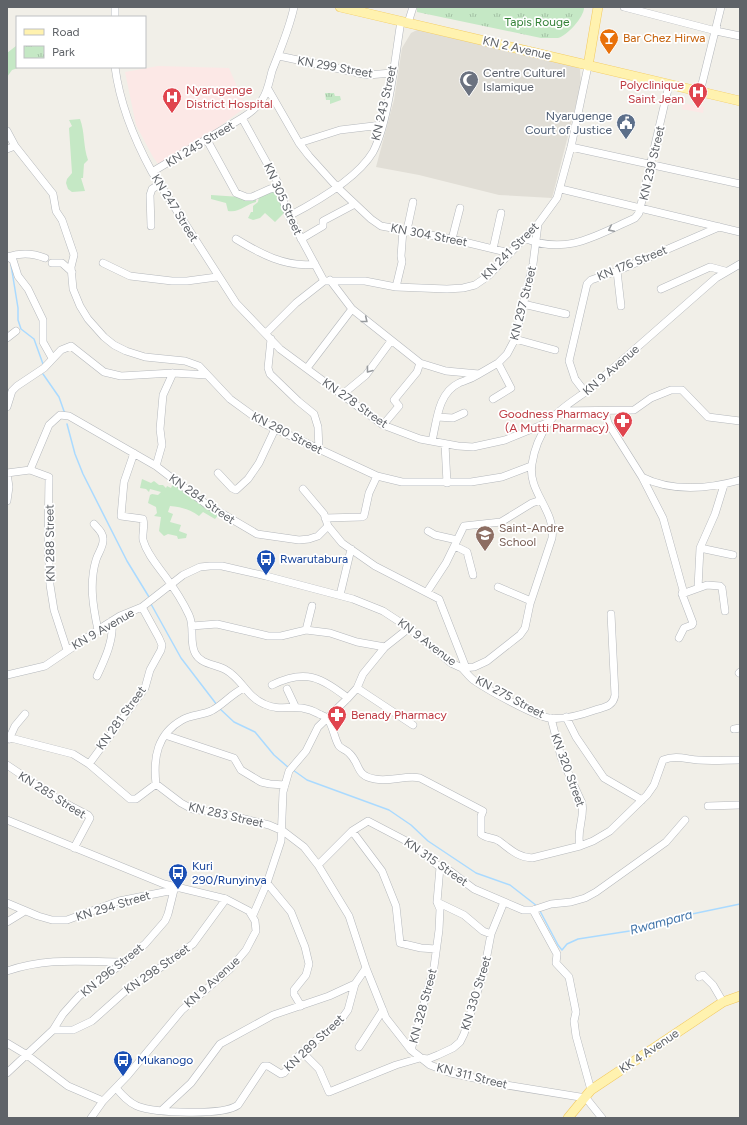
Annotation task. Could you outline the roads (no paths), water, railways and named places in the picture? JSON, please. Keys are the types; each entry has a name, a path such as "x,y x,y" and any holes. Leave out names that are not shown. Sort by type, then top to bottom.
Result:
{"main road":[{"name":"KN 2 Avenue","path":"342,7 740,101"},
{"path":"588,66 598,7"},
{"name":"KK 4 Avenue","path":"568,1118 589,1094 723,1002 739,998"}],"street":[{"name":"KN 245 Street","path":"152,172 253,111 268,90 272,73 290,25 294,7"},
{"name":"KN 243 Street","path":"289,216 337,187 356,171 372,152 382,124 404,22 413,7"},
{"path":"624,7 740,36"},
{"path":"700,92 721,7"},
{"name":"KN 299 Street","path":"279,56 368,74 382,75 392,72"},
{"name":"KN 241 Street","path":"327,281 365,281 396,287 428,289 463,288 475,285 488,276 550,210 561,189 588,66"},
{"name":"KN 247 Street","path":"115,68 126,118 141,152 152,172 217,277 236,303 266,333"},
{"name":"KN 239 Street","path":"524,238 536,243 558,245 584,242 635,218 642,208 650,163 669,85"},
{"name":"KN 304 Street","path":"268,90 299,144 337,187 371,219 381,226 452,239 510,253"},
{"name":"KN 305 Street","path":"242,118 278,182 278,188 289,216 314,264 327,281"},
{"path":"299,144 340,130 382,124"},
{"path":"7,131 15,146 7,149"},
{"path":"207,140 232,188 241,196 252,197 270,189 278,188"},
{"name":"KN 280 Street","path":"15,146 39,179 53,194 56,212 62,220 74,256 72,272 73,289 80,306 93,325 114,345 126,351 145,357 199,366 230,399 246,412 275,429 377,476 402,482 447,483 495,479 511,475 531,466"},
{"path":"571,147 650,163 740,184"},
{"path":"152,226 150,195 152,189 160,184"},
{"path":"561,189 740,232"},
{"path":"396,287 402,262 401,256 405,230 413,202"},
{"path":"301,239 323,226 323,221 355,204"},
{"path":"452,239 460,208"},
{"path":"492,249 501,213"},
{"name":"KN 297 Street","path":"432,441 442,398 450,389 459,383 469,381 498,363 507,354 515,339 536,243 538,224"},
{"name":"KN 176 Street","path":"585,392 575,379 569,361 586,287 590,280 617,271 719,227"},
{"path":"236,239 259,253 272,258 304,266 314,264"},
{"path":"8,257 34,254 45,258"},
{"path":"8,257 13,260 18,276 28,289 43,320 43,342 52,358"},
{"path":"52,263 62,263 72,272"},
{"path":"103,263 130,276 172,281 217,277"},
{"name":"KN 9 Avenue","path":"7,675 37,669 112,621 142,607 192,570 210,566 222,566 340,595 383,611 410,628 446,658 464,668 487,661 520,635 528,617 531,601 545,562 553,528 551,519 535,486 531,466 540,438 549,422 725,271 740,264"},
{"path":"661,289 710,267 725,271"},
{"path":"617,271 621,306"},
{"path":"266,333 296,303 327,281 352,309 420,363 446,371 479,374"},
{"path":"523,304 566,314"},
{"path":"307,368 352,309"},
{"path":"7,338 16,331"},
{"name":"KN 278 Street","path":"266,333 280,349 383,425 403,433 445,444 473,447 505,440 549,422"},
{"path":"271,339 268,368 270,374 314,414 318,427 318,450"},
{"path":"515,339 555,350"},
{"path":"343,394 366,375 391,341"},
{"path":"7,407 12,392 17,386 44,368 61,350 71,346 104,372 121,376 173,373 207,375"},
{"path":"383,425 399,406 394,400 417,372 420,363"},
{"path":"493,399 511,388 498,363"},
{"path":"156,466 162,445 160,429 163,394 173,373"},
{"path":"560,411 605,412 634,410 651,398 671,390 682,390 708,417 740,421"},
{"path":"605,412 608,423 642,477 663,518 682,594 693,623 692,625 684,628 679,638"},
{"path":"437,417 453,418 464,413"},
{"name":"KN 284 Street","path":"30,470 49,425 60,415 75,419 156,466 206,504 257,534 298,540 309,539 318,536 328,526"},
{"path":"218,473 232,488 236,490 248,479 275,429"},
{"path":"445,444 447,483"},
{"path":"134,453 124,482 121,516 143,519 143,539 156,566 164,575 188,612 192,626 195,654 201,660 226,670 234,675 257,701 271,708 295,706 305,707 327,718 340,747 349,753 355,760 361,774 381,780 406,778 412,776 420,778 483,811 481,816 482,834 487,838 498,840 513,853 524,858 540,857 580,846 593,841 610,831 642,800 654,785 663,760 674,756 698,760 740,760"},
{"path":"7,501 9,487 7,473 30,470"},
{"name":"KN 288 Street","path":"30,470 50,479 48,544 50,580 54,610 67,650"},
{"path":"325,518 358,518 364,516 370,493 377,476"},
{"path":"642,477 655,484 672,487 724,485 740,480"},
{"path":"698,588 700,548 715,514 724,485"},
{"path":"303,489 325,518 328,526 342,542 387,573 439,599 464,668"},
{"path":"427,592 456,543 464,526 502,522 532,503 541,500"},
{"path":"94,524 102,532 104,541 96,560 92,587 93,608 98,630"},
{"path":"428,531 456,543 467,552 472,574"},
{"path":"700,548 733,555"},
{"path":"340,595 351,549"},
{"path":"682,594 707,585 720,586 722,588 725,611"},
{"path":"498,587 531,601"},
{"path":"306,630 312,606"},
{"name":"KN 281 Street","path":"89,764 145,688 150,670 160,650 162,644 142,607"},
{"name":"KN 275 Street","path":"464,668 475,681 526,708 551,718 583,714 610,706 614,701 611,614"},
{"path":"97,676 104,662 113,632 112,621"},
{"path":"192,626 217,624 268,636 281,636 306,630 330,633 357,642 385,647"},
{"path":"7,820 175,889 226,899 243,907 253,915 277,857 282,831 283,792 293,766 306,751 318,727 357,688 363,674 385,647 410,628"},
{"path":"272,684 285,678 312,677 326,682 348,698"},
{"path":"25,714 15,726 8,738 73,754 89,764 130,799 136,799 156,784 154,758 157,747 165,734 182,719 212,710 234,693 244,688"},
{"path":"357,688 413,725"},
{"path":"287,689 295,706"},
{"path":"566,717 576,737 604,778 642,800"},
{"name":"KN 320 Street","path":"551,718 561,757 582,803 583,810 578,834 580,846"},
{"path":"165,734 234,758 242,770 261,782 286,785"},
{"name":"KN 285 Street","path":"7,765 58,800 90,818 74,848"},
{"name":"KN 283 Street","path":"156,784 181,804 192,809 240,817 282,831"},
{"path":"708,806 740,805"},
{"path":"602,1118 589,1094 576,1036 574,1021 576,1012 569,977 556,963 558,954 532,910 550,904 584,898 603,888 666,842 685,820"},
{"name":"KN 315 Street","path":"318,865 352,831 368,821 412,844 440,867 450,871 468,885 485,895 523,910 532,910"},
{"name":"KN 311 Street","path":"282,831 304,847 318,865 349,916 366,968 391,1027 420,1058 430,1065 451,1073 514,1086 589,1094"},
{"path":"352,831 382,871 396,906 400,943 421,948 436,949"},
{"name":"KN 328 Street","path":"411,1050 431,982 440,914 437,902 440,867"},
{"path":"267,883 290,912 305,947 309,970 294,990 294,994 300,1006"},
{"name":"KN 294 Street","path":"7,903 52,920 67,920 118,901 175,889"},
{"name":"KN 296 Street","path":"7,1073 53,1030 63,1014 79,996 145,944 168,914 175,889"},
{"name":"KN 298 Street","path":"53,1030 73,1030 92,1021 130,987 193,944 226,899"},
{"path":"437,902 464,915 483,931 490,934"},
{"name":"KN 330 Street","path":"302,1052 319,1070 329,1092 368,1076 420,1058 428,1059 438,1056 453,1048 460,1042 464,1034 484,971 490,934 504,902"},
{"path":"7,922 26,911"},
{"name":"KN 9 Avenue","path":"91,1118 103,1101 116,1088 182,1010 230,969 246,950 256,931 253,915"},
{"path":"7,971 38,962 71,960 124,962"},
{"path":"162,1110 191,1083 220,1044 273,1015 329,996 355,984 366,968"},
{"path":"699,977 703,976 709,980 723,1002"},
{"name":"KN 289 Street","path":"116,1088 126,1099 136,1106 205,1115 235,1108 264,1066 268,1066 281,1074 284,1073 302,1052 336,1025 345,1015 351,1001 355,984"},
{"path":"359,1047 383,1010"},
{"path":"7,1043 27,1055 68,1086 103,1101"}],"waterway":[{"path":"11,265 18,308 18,320 21,329 34,339 43,364"},
{"path":"43,374 59,397 65,414"},
{"path":"67,424 75,454 83,474 127,561 149,597"},
{"path":"151,604 181,658 217,705"},
{"path":"219,708 234,722 255,732 274,755 289,768"},
{"path":"293,770 307,780 389,810 411,825 428,841 476,873 510,885 537,906"},
{"name":"Rwampara","path":"540,911 562,950 567,944 578,939 649,928 692,914 740,904"}],"place":[{"name":"Bar Chez Hirwa","path":"609,55"},
{"name":"Centre Culturel Islamique","path":"469,97"},
{"name":"Polyclinique Saint Jean","path":"698,109"},
{"name":"Nyarugenge District Hospital","path":"172,114"},
{"name":"Nyarugenge Court of Justice","path":"626,140"},
{"name":"Goodness Pharmacy (A Mutti Pharmacy)","path":"623,438"},
{"name":"Saint-Andre School","path":"485,552"},
{"name":"Rwarutabura","path":"266,576"},
{"name":"Benady Pharmacy","path":"337,732"},
{"name":"Kuri 290/Runyinya","path":"178,890"},
{"name":"Mukanogo","path":"123,1077"}],"park label":[{"name":"Tapis Rouge","path":"537,22"}]}
